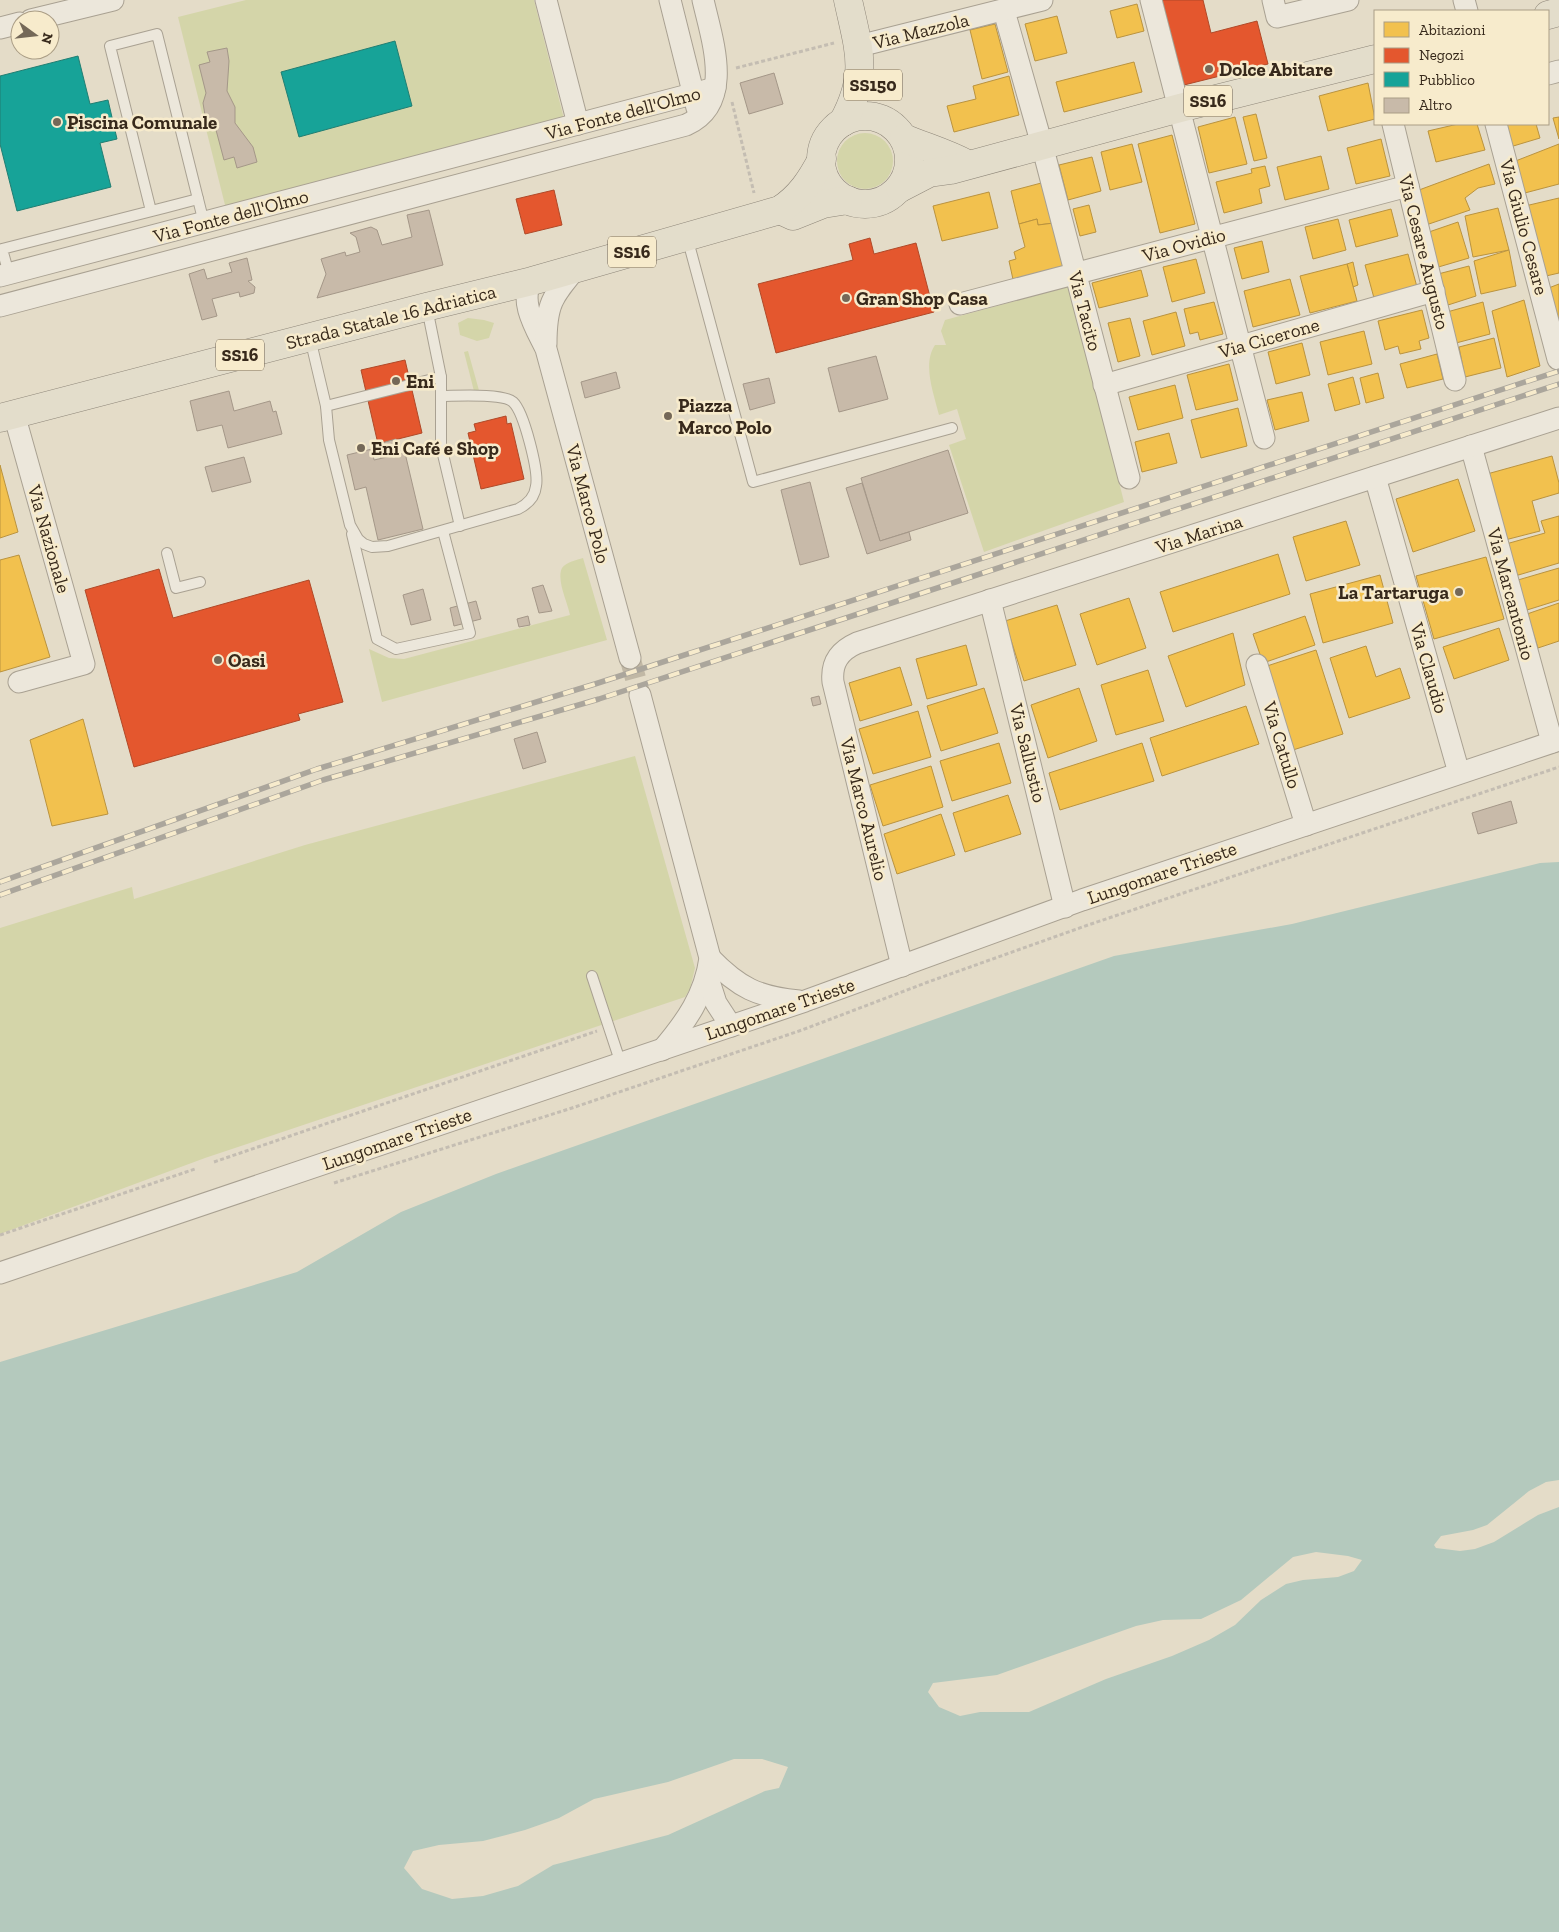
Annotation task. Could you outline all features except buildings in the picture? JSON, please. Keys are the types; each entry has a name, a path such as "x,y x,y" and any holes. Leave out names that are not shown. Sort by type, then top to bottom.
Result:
{"main road":[{"name":"SS150","path":"848,0 858,42 897,131"},
{"name":"SS150","path":"843,122 853,103 859,84 858,42"},
{"name":"SS16","path":"848,200 858,203 881,201 928,173 951,170 967,164 1180,108 1374,59"},
{"path":"843,122 854,117 867,116 879,118 928,149 953,156 967,164"},
{"name":"SS16","path":"822,159 828,138 843,122"},
{"path":"897,131 908,150 909,163 906,176 900,188"},
{"path":"822,159 826,179 831,188 848,200"},
{"name":"Strada Statale 16 Adriatica","path":"7,416 426,307 481,295 780,210 790,204 807,186 822,159"},
{"name":"Strada Statale 16 Adriatica","path":"780,210 793,216 823,204 848,200"}],"street":[{"path":"60,13 113,0"},
{"path":"546,0 578,124"},
{"path":"670,0 699,118"},
{"path":"702,0 723,93"},
{"name":"Via Mazzola","path":"858,42 1004,11 1042,0"},
{"path":"1151,0 1264,438"},
{"path":"1273,0 1277,17 1348,0"},
{"name":"Via Tacito","path":"1004,11 1042,145 1129,478"},
{"name":"Via Fonte dell'Olmo","path":"4,275 694,94 723,93"},
{"name":"Via Fonte dell'Olmo","path":"0,306 686,125 699,118 709,105 723,93"},
{"name":"Via Cesare Augusto","path":"1393,125 1455,380"},
{"name":"Via Giulio Cesare","path":"1496,125 1558,359"},
{"name":"Via Ovidio","path":"960,304 1408,186"},
{"name":"Via Marco Polo","path":"546,349 546,317 550,305 577,267"},
{"name":"Via Marco Polo","path":"532,281 528,287 527,297 534,322 546,349 630,658"},
{"name":"Via Cicerone","path":"1104,385 1434,291"},
{"name":"Via Marco Polo","path":"481,295 505,299 519,306 534,322"},
{"name":"Via Nazionale","path":"7,416 84,664 19,682"},
{"name":"Via Marina","path":"840,653 857,643 1559,418"},
{"name":"Via Marcantonio","path":"1471,446 1555,741"},
{"name":"Via Claudio","path":"1375,477 1459,773"},
{"name":"Via Sallustio","path":"990,600 1065,906"},
{"name":"Via Marco Aurelio","path":"840,653 833,667 833,682 902,966"},
{"name":"Via Catullo","path":"1257,665 1306,825"},
{"path":"640,696 715,970 716,1003 731,1026"},
{"name":"Lungomare Trieste","path":"0,1273 662,1050 805,1001 1065,906 1555,741"},
{"path":"715,970 762,996 805,1001"},
{"path":"662,1050 688,1017 715,970"}],"lane":[{"path":"151,211 110,46 157,34 204,223"},
{"path":"4,275 1,244 198,200"},
{"path":"687,236 753,482 952,428"},
{"path":"426,307 442,377 439,423 441,446 460,526"},
{"path":"309,337 326,406 329,440 377,639 396,650 470,633 443,531"},
{"path":"326,406 442,377"},
{"path":"350,525 358,539 364,544 381,548 524,507 534,494 537,476 521,414 514,402 503,397 442,396"},
{"path":"167,553 176,588 200,582"},
{"path":"592,976 621,1064"}],"path":[{"path":"731,69 858,42"},
{"path":"723,93 754,194"},
{"name":"Lungomare Trieste","path":"326,1186 572,1108 802,1030 928,982 1088,925 1559,767"},
{"path":"214,1162 603,1030"},
{"path":"0,1235 195,1169"}],"green space":[{"path":"246,0 534,0 565,123 226,209 178,17"},
{"path":"859,133 871,133 881,137 889,145 893,161 889,177 881,185 871,189 859,189 849,185 841,177 837,167 837,155 841,145 849,137"},
{"path":"1070,286 1124,502 984,552 949,445 966,439 957,409 939,415 930,379 929,361 931,353 935,345 946,345 941,331 945,320"},
{"path":"468,318 494,323 489,338 477,341 460,335 458,323"},
{"path":"468,351 480,394 475,395 464,352"},
{"path":"583,558 607,640 382,702 369,649 389,658 404,659 570,615 561,585 562,568 566,564"},
{"path":"635,756 695,968 690,989 685,997 205,1158 0,1234 0,928 132,887 134,899 305,845"}],"shaded area":[{"path":"1559,862 1559,1932 0,1932 0,1362 297,1272 401,1212 496,1174 1114,956 1292,924 1540,863"}],"pier":[{"path":"1559,1480 1559,1507 1538,1515 1494,1542 1475,1549 1460,1551 1436,1548 1434,1545 1441,1536 1473,1530 1487,1525 1529,1491 1546,1482"},
{"path":"1316,1552 1348,1556 1362,1560 1354,1571 1338,1577 1303,1580 1286,1584 1261,1600 1235,1625 1209,1640 1172,1656 1106,1679 1029,1712 980,1712 960,1716 939,1707 928,1692 933,1683 997,1675 1136,1626 1163,1620 1201,1619 1241,1600 1293,1557"},
{"path":"734,1759 762,1759 788,1767 779,1788 765,1791 668,1835 553,1865 518,1886 483,1896 452,1899 422,1889 404,1868 413,1851 439,1845 483,1841 525,1830 559,1818 594,1799 668,1782"}],"tunnel":[{"path":"630,658 640,695"}],"railway":[{"path":"0,882 317,769 595,684 1559,371"},
{"path":"0,895 323,780 599,699 1559,384"}],"place":[{"name":"Dolce Abitare","path":"1209,69"},
{"name":"Piscina Comunale","path":"57,122"},
{"name":"Gran Shop Casa","path":"846,298"},
{"name":"Eni","path":"396,381"},
{"name":"Piazza Marco Polo","path":"668,416"},
{"name":"Eni Café e Shop","path":"361,448"},
{"name":"La Tartaruga","path":"1459,592"},
{"name":"Oasi","path":"218,660"}]}
